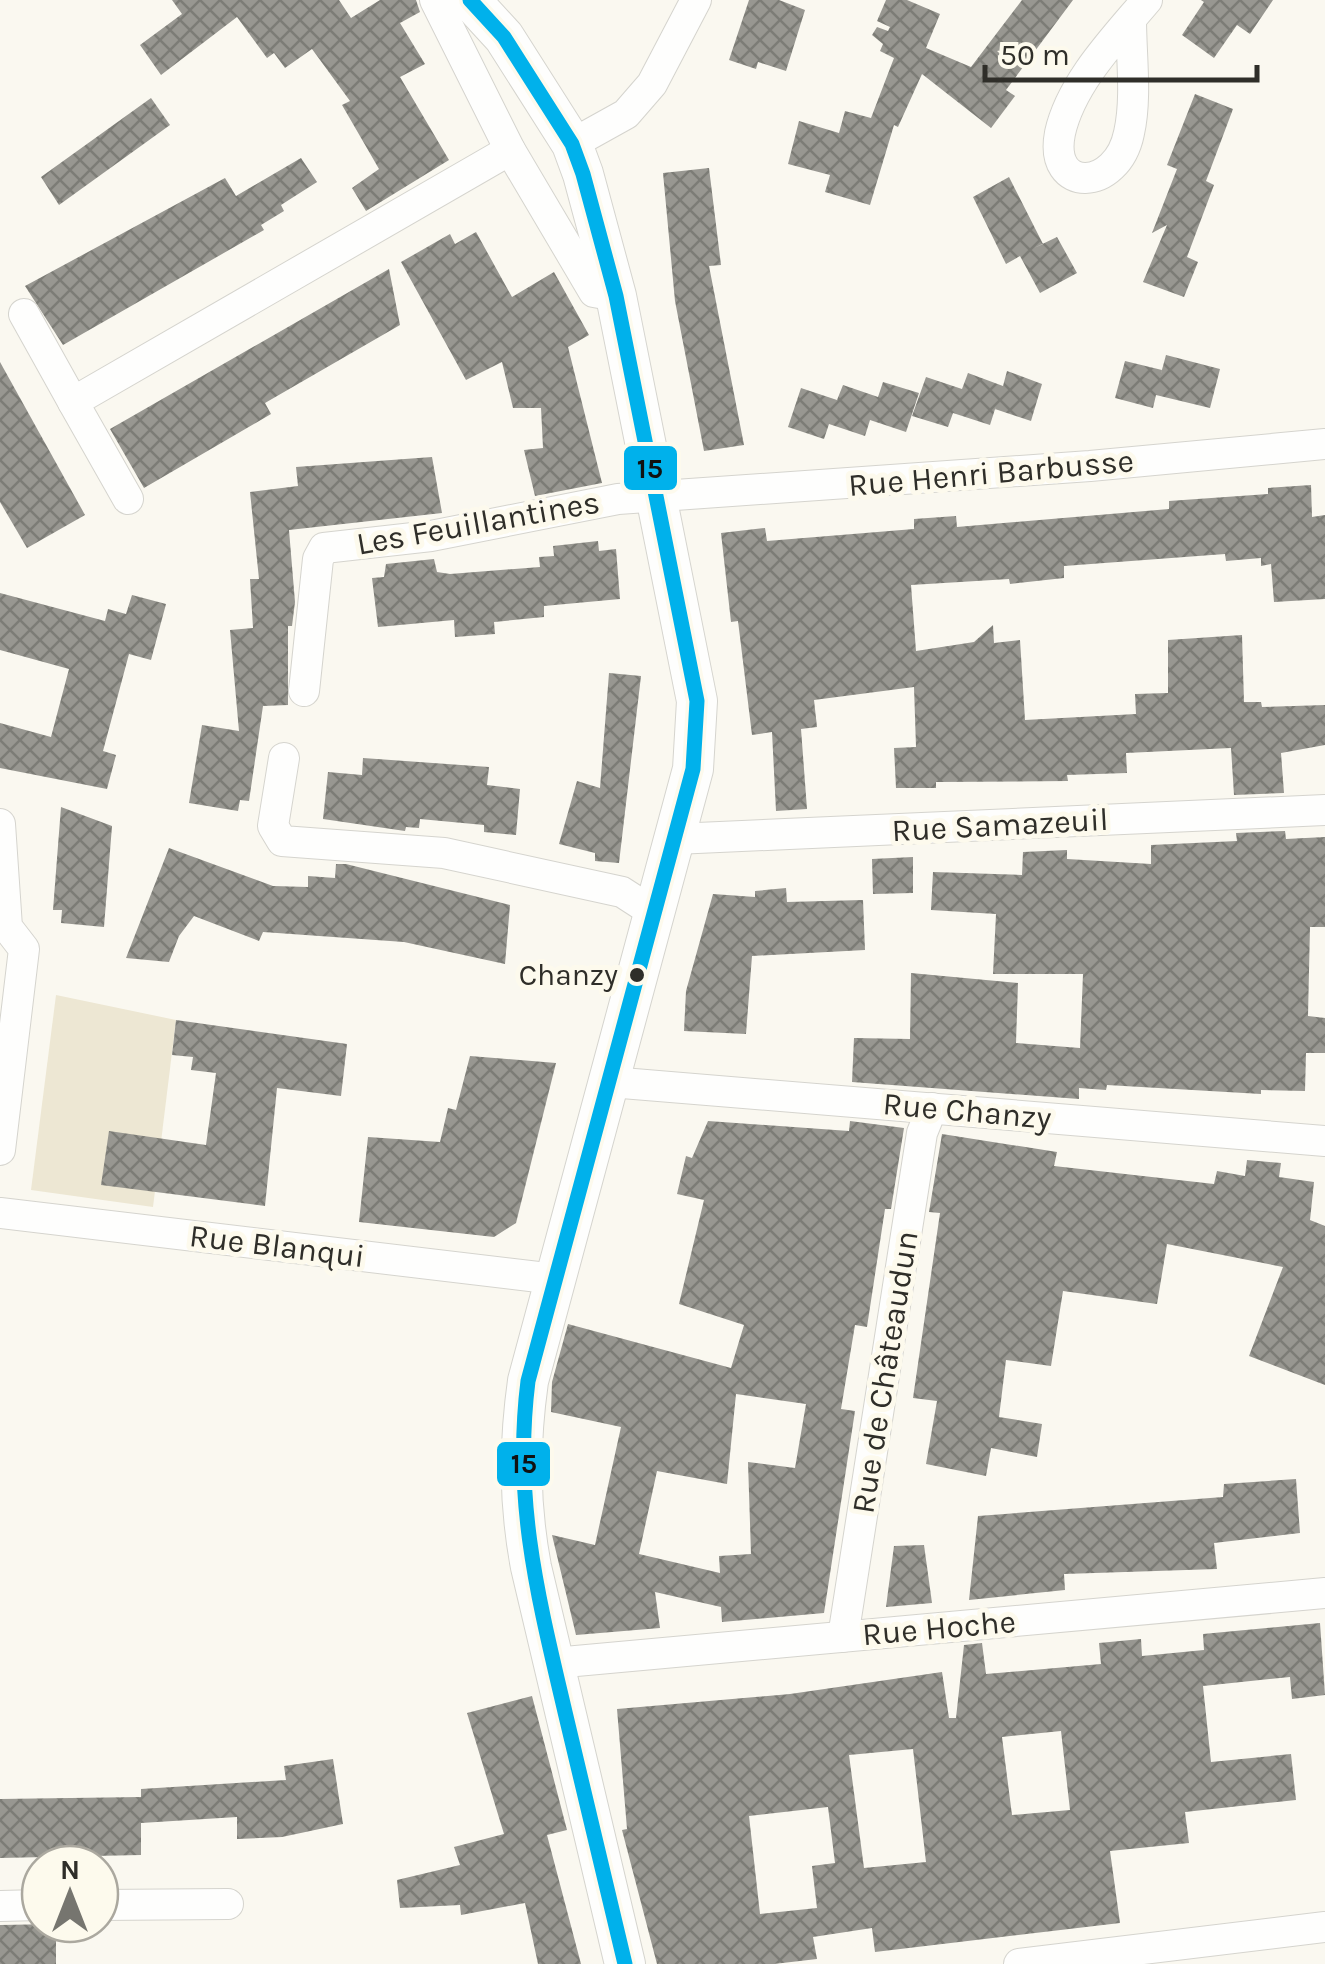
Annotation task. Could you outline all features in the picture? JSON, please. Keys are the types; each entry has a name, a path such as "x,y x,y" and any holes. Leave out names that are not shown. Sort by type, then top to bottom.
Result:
{"street":[{"path":"435,0 510,150 594,292 616,296"},
{"path":"470,0 504,38 572,144 616,296 697,700 693,769 528,1381 520,1436 522,1518 626,1964"},
{"path":"572,144 626,114 652,84 696,0"},
{"path":"1140,9 1129,134 1106,176 1092,181 1078,178 1066,169 1059,153 1065,116 1087,76 1140,9"},
{"path":"73,402 510,150"},
{"path":"24,314 128,500"},
{"name":"Rue Henri Barbusse","path":"657,496 1325,444"},
{"name":"Les Feuillantines","path":"304,691 318,559 324,548 431,536 618,499 657,496"},
{"path":"284,758 273,826 282,841 444,853 622,892 656,914"},
{"name":"Rue Samazeuil","path":"675,839 1325,810"},
{"path":"0,824 4,826 7,927 24,949 0,1150"},
{"name":"Rue Chanzy","path":"610,1082 1325,1141"},
{"name":"Rue de Châteaudun","path":"843,1637 922,1133 932,1108"},
{"name":"Rue Blanqui","path":"0,1213 555,1279"},
{"name":"Rue Hoche","path":"554,1663 1325,1593"},
{"path":"120,1905 228,1904"},
{"path":"1019,1964 1325,1927"}],"shaded area":[{"path":"56,995 176,1020 153,1207 31,1190"}],"building":[{"path":"172,0 339,0 351,18 380,0 416,0 420,12 400,23 425,64 400,77 449,160 366,211 352,188 379,169 342,105 350,101 312,49 285,68 274,53 267,58 237,17 161,75 140,45 182,14"},
{"path":"749,0 779,0 805,10 786,71 758,62 756,69 729,60"},
{"path":"886,0 907,0 940,14 926,48 971,67 1022,0 1073,0 1006,90 1015,96 991,128 922,74 898,127 894,125 870,205 825,192 830,175 788,164 799,121 839,133 845,111 871,118 894,58 880,51 883,44 872,35 877,27 888,31 890,27 877,21"},
{"path":"1201,0 1273,0 1250,34 1237,25 1214,58 1182,35 1204,2"},
{"path":"1195,94 1233,109 1206,181 1214,185 1187,257 1198,262 1184,297 1143,282 1167,225 1152,233 1177,169 1167,165"},
{"path":"151,98 170,125 59,205 41,177"},
{"path":"301,158 317,182 281,205 284,211 261,225 264,230 63,345 25,286 225,178 236,196"},
{"path":"709,168 721,265 709,266 744,445 704,451 675,301 663,173"},
{"path":"1009,177 1043,244 1057,237 1077,273 1040,293 1020,256 1006,264 973,197"},
{"path":"476,232 512,297 554,272 589,335 568,347 602,483 535,496 524,450 543,448 541,408 513,408 502,362 466,380 401,262 450,234 455,244"},
{"path":"389,269 400,325 265,403 271,414 144,488 110,429"},
{"path":"1166,355 1220,369 1210,408 1156,395 1153,408 1115,398 1125,361 1162,370"},
{"path":"0,362 85,515 27,548 0,502"},
{"path":"1007,371 1042,384 1031,421 995,409 990,425 953,413 948,427 912,416 926,377 962,389 968,373 1003,386"},
{"path":"883,382 919,393 906,432 870,420 865,436 829,424 824,439 788,427 801,388 837,400 843,385 878,397"},
{"path":"432,457 442,513 289,530 295,602 292,626 288,626 288,705 263,706 249,801 240,800 238,811 189,803 202,725 239,731 230,630 253,628 250,579 259,579 250,492 298,486 296,467"},
{"path":"1311,485 1312,517 1325,515 1325,599 1274,602 1271,564 1261,566 1261,558 1226,561 1225,554 1064,566 1064,578 1010,584 1009,579 911,585 916,651 974,642 993,625 994,643 1020,640 1025,720 1136,714 1135,694 1168,693 1168,640 1242,635 1244,702 1261,702 1262,707 1325,705 1325,745 1281,753 1284,793 1234,795 1231,748 1126,753 1127,773 1067,775 1068,781 936,782 936,788 896,788 894,748 916,747 914,687 814,700 817,727 801,729 807,809 776,811 772,732 752,735 738,621 731,622 721,533 765,528 767,541 914,529 914,519 956,516 957,527 1169,509 1169,501 1268,494 1268,488"},
{"path":"598,541 599,551 616,549 620,599 544,606 544,617 494,622 495,634 455,637 454,620 378,627 372,578 384,577 386,564 434,559 437,572 450,574 540,567 539,557 554,556 553,546"},
{"path":"0,593 105,621 108,609 126,614 132,595 166,604 151,660 129,654 103,751 116,755 107,789 0,768 0,723 51,737 69,669 0,650"},
{"path":"609,673 641,676 619,863 595,861 595,853 559,844 577,781 600,788"},
{"path":"363,758 489,767 487,785 520,789 516,835 484,832 484,825 420,819 419,828 406,827 405,831 323,819 328,772 362,775"},
{"path":"61,807 112,826 104,927 61,923 62,910 53,910"},
{"path":"1285,831 1286,839 1325,837 1325,927 1310,927 1308,1016 1325,1018 1325,1053 1306,1053 1305,1091 1261,1090 1261,1094 1107,1085 1106,1090 1079,1088 1079,1099 852,1082 854,1038 910,1039 911,973 1018,983 1016,1043 1080,1048 1083,974 993,974 996,914 931,910 933,872 1022,875 1023,852 1067,850 1067,859 1151,864 1151,845 1237,841 1236,833"},
{"path":"169,848 273,886 308,887 308,876 335,878 336,864 346,864 510,905 505,964 404,942 263,932 259,941 194,916 179,936 169,962 126,958"},
{"path":"913,857 913,893 873,894 872,859"},
{"path":"786,888 787,902 863,900 865,950 752,956 746,1034 684,1031 686,991 713,894 755,897 755,891"},
{"path":"176,1020 347,1044 341,1096 277,1088 265,1206 101,1185 109,1131 206,1145 216,1073 191,1070 193,1057 172,1055"},
{"path":"470,1056 556,1063 516,1223 494,1237 359,1222 368,1137 440,1142 448,1108 456,1110"},
{"path":"708,1121 849,1131 850,1121 904,1128 891,1209 885,1209 867,1327 855,1325 841,1409 855,1411 824,1613 722,1622 721,1607 655,1592 660,1628 576,1635 552,1535 595,1545 621,1427 551,1412 552,1382 568,1324 731,1368 744,1325 679,1304 704,1200 677,1194 686,1156 692,1158","holes":["736,1394 806,1404 795,1468 748,1462 751,1554 719,1556 720,1573 639,1554 657,1471 727,1484"]},
{"path":"942,1134 1057,1152 1054,1166 1214,1184 1217,1171 1245,1176 1247,1160 1281,1163 1279,1177 1314,1182 1310,1220 1325,1226 1325,1385 1249,1356 1283,1267 1167,1244 1157,1304 1063,1291 1051,1366 1006,1360 999,1417 1042,1424 1037,1457 991,1448 986,1476 926,1464 937,1401 913,1398 940,1213 929,1212"},
{"path":"1296,1479 1300,1533 1214,1543 1217,1569 1064,1574 1065,1590 969,1600 978,1516 1223,1497 1224,1484"},
{"path":"924,1545 932,1603 886,1607 894,1546"},
{"path":"1320,1623 1325,1695 1292,1699 1290,1677 1203,1686 1211,1762 1291,1754 1296,1800 1185,1812 1189,1843 1110,1851 1120,1923 875,1952 872,1928 813,1937 817,1959 774,1964 657,1964 622,1830 627,1829 617,1709 790,1694 942,1672 949,1718 956,1718 964,1645 982,1643 986,1674 1101,1664 1099,1643 1141,1639 1142,1656 1204,1650 1203,1634","holes":["1061,1731 1070,1810 1012,1815 1002,1737","913,1749 926,1862 864,1868 849,1755","828,1807 835,1863 812,1866 817,1908 760,1914 749,1816"]},
{"path":"532,1696 567,1830 547,1835 581,1964 538,1964 525,1903 461,1915 460,1905 400,1908 397,1880 460,1865 454,1847 504,1834 467,1713"},
{"path":"333,1759 343,1824 282,1837 237,1839 237,1817 141,1823 141,1855 120,1855 120,1844 20,1844 20,1858 0,1858 0,1799 141,1797 141,1789 286,1780 284,1766"},
{"path":"0,1925 20,1925 20,1944 56,1944 56,1964 0,1964"}],"transit line":[{"name":"15","path":"470,0 504,37 572,144 583,174 616,296 697,701 693,769 528,1381 524,1425 526,1508 537,1588 625,1964"}],"place":[{"name":"Chanzy","path":"637,975"}]}
